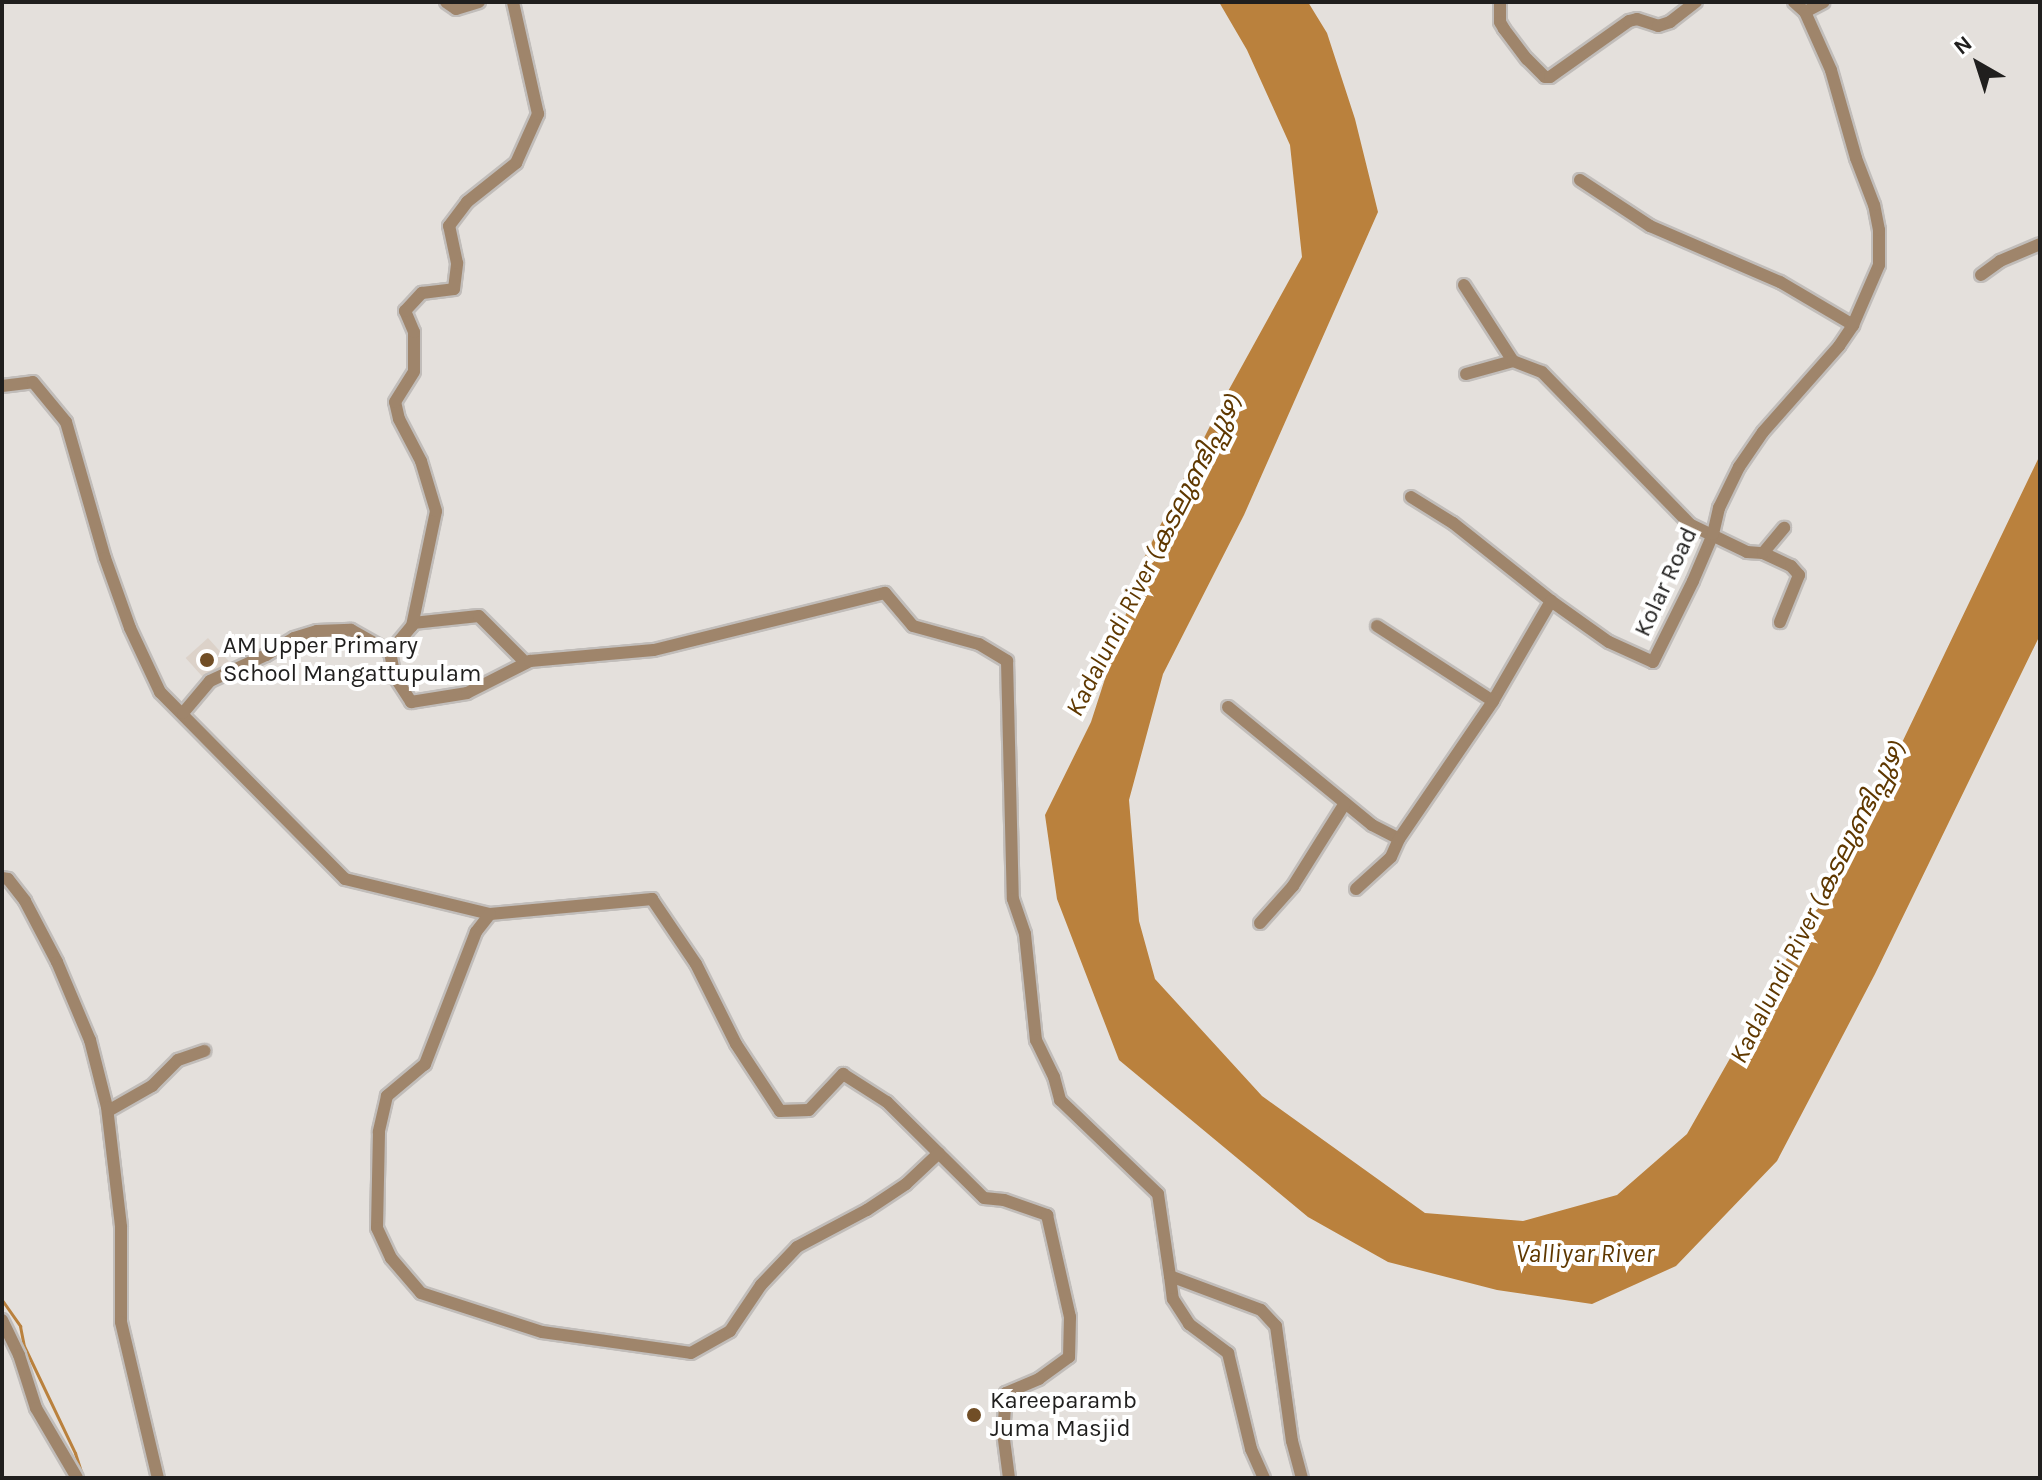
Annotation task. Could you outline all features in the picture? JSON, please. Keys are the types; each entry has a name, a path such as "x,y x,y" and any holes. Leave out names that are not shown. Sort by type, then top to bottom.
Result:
{"street":[{"path":"446,2 456,9 479,2"},
{"path":"390,652 413,623 436,511 421,461 399,419 395,402 414,371 414,332 405,311 422,293 454,289 457,263 449,226 467,202 516,163 538,114 513,2"},
{"path":"1500,2 1500,22 1504,29 1545,77 1550,77 1629,21 1637,19 1658,26 1670,22 1696,2"},
{"path":"1794,2 1805,12 1824,2"},
{"name":"Kolar Road","path":"1551,601 1609,642 1653,662 1713,534 1719,508 1739,467 1763,432 1839,346 1853,325 1879,265 1879,230 1831,70 1805,12"},
{"path":"1580,180 1650,226 1780,282 1853,325"},
{"path":"1981,275 2000,261 2040,244"},
{"path":"1464,285 1513,361"},
{"path":"1466,374 1513,361 1542,372 1691,525 1747,552 1778,558 1799,575 1780,622"},
{"path":"2,386 33,382 66,422 105,558 130,628 160,692 345,879 490,914 652,899 696,964 736,1044 780,1111 809,1110 843,1074 887,1102 984,1198 1004,1200 1047,1215 1070,1317 1069,1357 1039,1379 1006,1393"},
{"path":"1356,889 1391,857 1399,839 1493,701 1551,601 1453,523 1411,497"},
{"path":"1763,553 1784,528"},
{"path":"183,713 210,681 294,638 317,631 351,630 390,652 395,677 411,702 467,693 526,663 654,650 885,593 913,626 979,644 1007,661 1013,899 1025,934 1036,1040 1054,1077 1060,1100 1158,1194 1173,1299 1189,1324 1228,1353 1251,1449 1264,1478"},
{"path":"413,623 479,616 526,663"},
{"path":"1377,626 1493,701"},
{"path":"1228,707 1372,825 1399,839"},
{"path":"1260,923 1293,886 1345,803"},
{"path":"2,878 8,879 25,901 57,962 90,1040 108,1111 121,1227 121,1322 158,1478"},
{"path":"490,914 476,932 425,1064 387,1096 379,1132 377,1228 391,1258 421,1293 542,1332 691,1353 730,1331 761,1285 797,1247 893,1193 939,1153"},
{"path":"108,1111 152,1086 178,1060 204,1051"},
{"path":"1170,1276 1261,1310 1276,1326 1292,1441 1302,1478"},
{"path":"2,1320 19,1355 36,1408 77,1478"},
{"path":"992,1418 1005,1402 1006,1393"},
{"path":"1006,1393 1003,1432 1009,1478"}],"shaded area":[{"name":"AM Upper Primary School Mangattupulam","path":"208,638 229,661 206,681 186,658"}],"water":[{"name":"Valliyar River","path":"1219,2 1308,2 1327,33 1355,119 1378,212 1244,515 1163,674 1129,800 1139,921 1155,979 1262,1096 1425,1213 1523,1221 1617,1195 1687,1134 1861,828 2040,455 2040,635 1875,974 1777,1161 1676,1266 1592,1304 1497,1290 1388,1262 1308,1217 1119,1060 1057,899 1045,815 1091,722 1144,558 1221,404 1302,257 1290,145 1247,50"}],"waterway":[{"path":"2,1300 20,1326 24,1346 75,1453 83,1478"}],"place":[{"name":"AM Upper Primary School Mangattupulam","path":"207,660"},
{"name":"Kareeparamb Juma Masjid","path":"974,1415"}],"water label":[{"name":"Kadalundi River (കടലുണ്ടിപ്പുഴ)","path":"1154,555"},
{"name":"Kadalundi River (കടലുണ്ടിപ്പുഴ)","path":"1818,902"}]}
